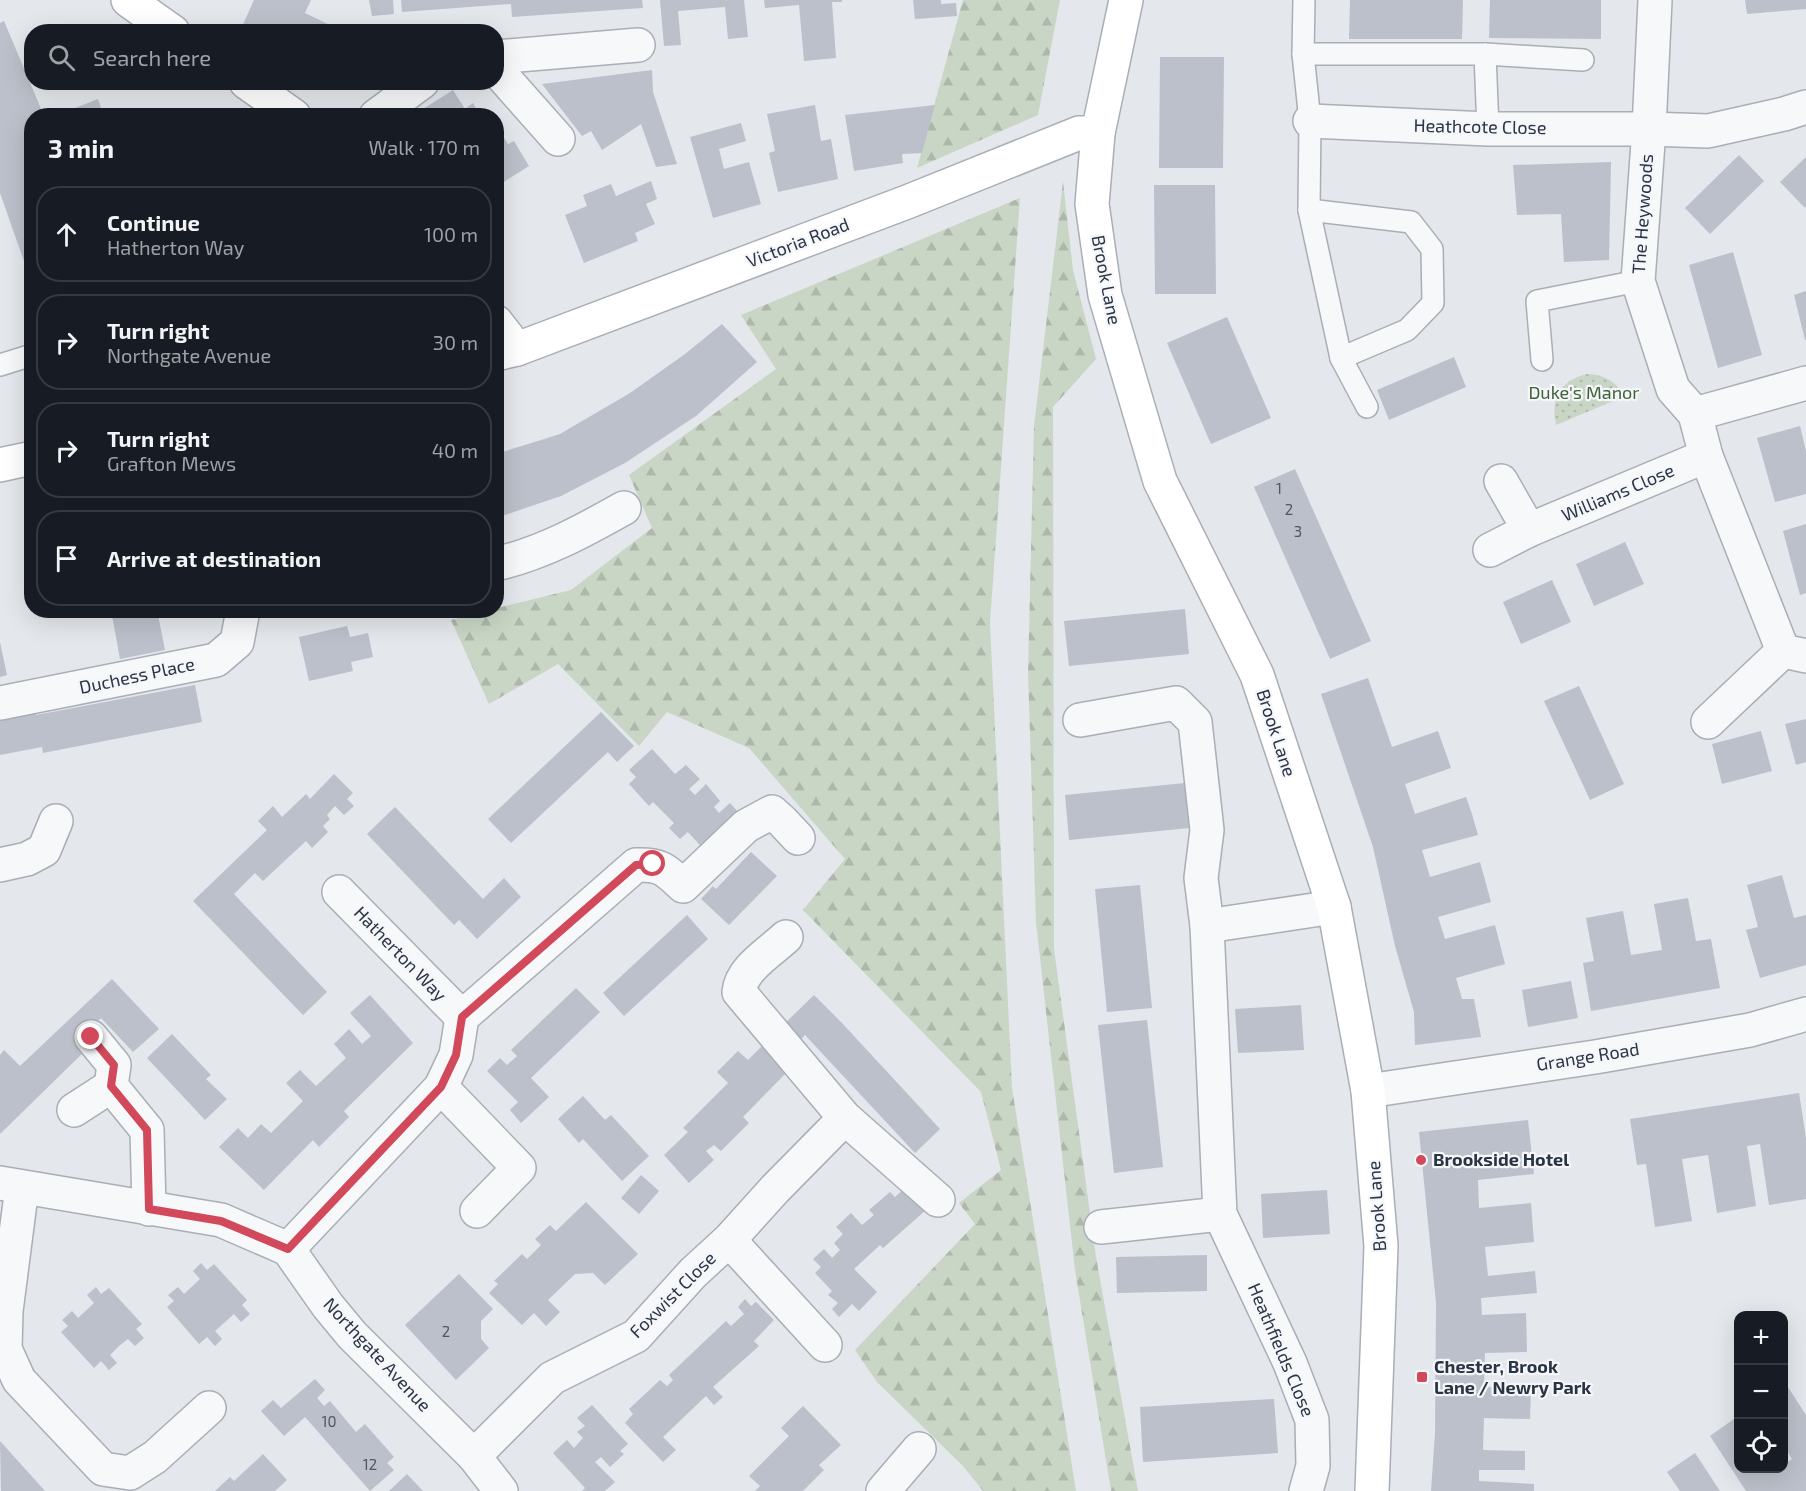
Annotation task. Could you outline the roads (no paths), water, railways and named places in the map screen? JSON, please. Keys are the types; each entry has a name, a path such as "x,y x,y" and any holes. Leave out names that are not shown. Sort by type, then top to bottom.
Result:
{"street":[{"path":"128,0 162,24"},
{"name":"Brook Lane","path":"1126,0 1088,133 1092,204 1105,295 1160,481 1257,675 1334,907 1368,1091 1381,1246 1372,1491"},
{"name":"The Heywoods","path":"1655,0 1649,129 1638,281 1673,389 1695,414 1706,456 1795,653 1708,722"},
{"path":"504,56 638,45"},
{"path":"504,78 558,139"},
{"path":"257,90 283,108"},
{"path":"387,108 411,90"},
{"name":"Heathcote Close","path":"1310,121 1488,129 1708,131 1806,107"},
{"name":"Victoria Road","path":"507,351 1088,133"},
{"path":"1695,414 1806,383"},
{"name":"Williams Close","path":"1490,550 1529,530 1706,456"},
{"path":"0,465 24,460"},
{"path":"1501,482 1529,530"},
{"path":"504,562 524,557 573,536 624,508"},
{"name":"Duchess Place","path":"0,703 216,660 237,642 242,618"},
{"name":"Heathfields Close","path":"1080,720 1176,703 1195,722 1207,830 1201,878 1207,926 1220,1214 1290,1363 1312,1420 1313,1466 1306,1491"},
{"name":"Hatherton Way","path":"288,1249 441,1087 456,1055 462,1017 636,865 653,864 670,874 683,886 746,826 772,812 798,838"},
{"path":"0,865 27,859 45,850 56,821"},
{"name":"Hatherton Way","path":"339,892 462,1017"},
{"path":"1207,926 1334,907"},
{"path":"786,937 752,967 740,983 739,992 845,1118 938,1200"},
{"name":"Grange Road","path":"1368,1091 1595,1057 1728,1034 1806,1014"},
{"path":"91,1037 114,1065 111,1086 147,1130 149,1209"},
{"path":"74,1110 111,1086"},
{"path":"441,1087 519,1168 477,1211"},
{"name":"Foxwist Close","path":"474,1456 552,1378 636,1336 693,1273 729,1240 775,1189 845,1118"},
{"path":"209,1408 155,1457 130,1473 104,1469 19,1380 5,1349 11,1185 221,1221 288,1249"},
{"path":"1101,1227 1220,1214"},
{"name":"Foxwist Close","path":"729,1240 825,1345"},
{"name":"Northgate Avenue","path":"288,1249 328,1306 352,1335 474,1456 501,1491"},
{"path":"883,1491 920,1449"}],"lane":[{"path":"1304,0 1303,54 1310,121 1309,210 1341,358 1367,407"},
{"path":"1303,54 1485,54 1583,60"},
{"path":"1485,54 1488,129"},
{"path":"1309,210 1411,222 1432,249 1433,303 1407,330 1341,358"},
{"path":"1542,360 1537,301 1638,281"},
{"path":"0,365 24,358"}],"place":[{"name":"Brookside Hotel","path":"1421,1160"},
{"name":"Chester, Brook Lane / Newry Park","path":"1422,1377"}],"park label":[{"name":"Duke's Manor","path":"1584,393"}]}
